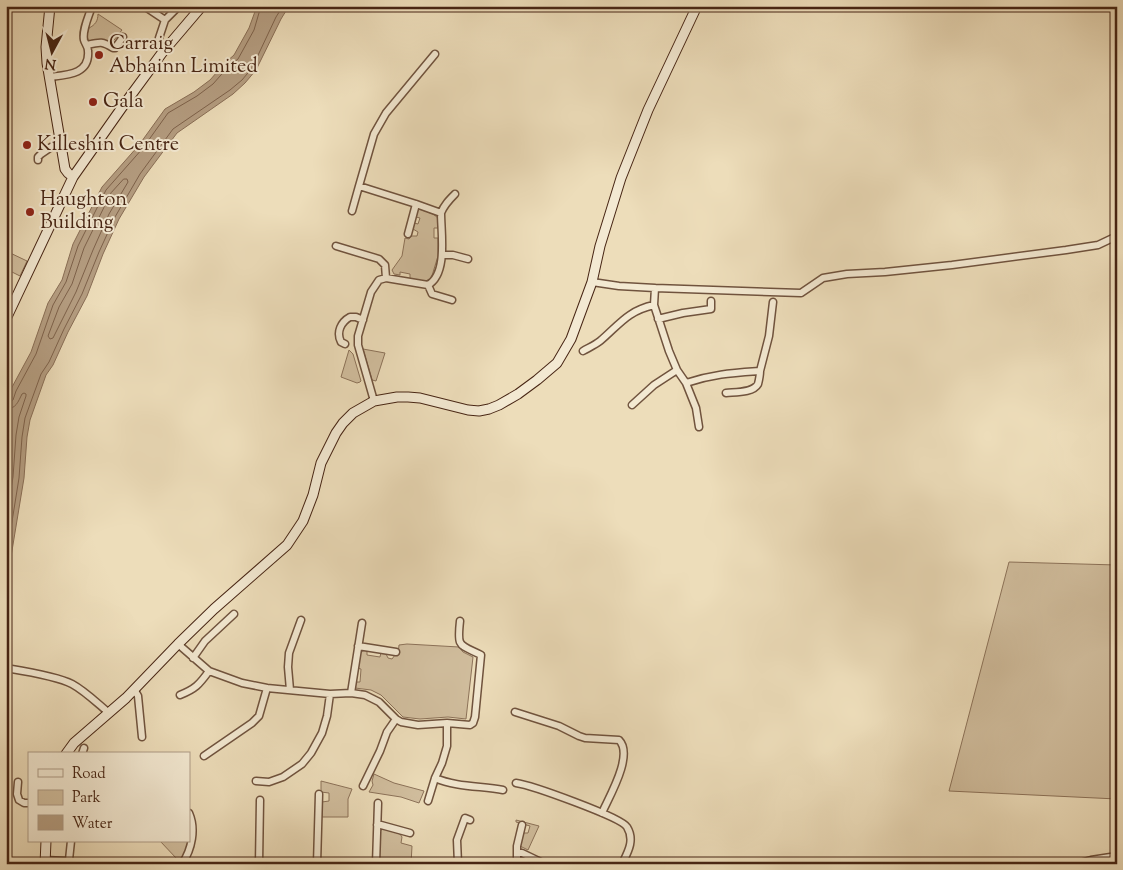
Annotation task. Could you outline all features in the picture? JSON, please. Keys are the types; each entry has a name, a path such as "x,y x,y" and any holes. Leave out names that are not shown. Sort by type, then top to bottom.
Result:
{"street":[{"path":"50,6 46,47 49,77 65,169 73,177"},
{"path":"144,6 165,20"},
{"path":"159,38 165,20 178,6"},
{"path":"6,319 73,177 162,53 202,6"},
{"path":"67,752 74,743 134,690 214,608 286,545 303,521 313,495 321,463 336,433 353,413 374,402 408,396 458,408 479,411 489,409 499,405 537,380 556,363 571,339 592,282 600,246 621,178 648,110 697,6"},
{"path":"49,77 74,74 85,65 88,52 84,40 84,31 91,10"},
{"path":"87,45 103,42 115,48 123,37"},
{"path":"352,211 374,134 386,113 435,54"},
{"path":"38,160 38,156 60,141"},
{"path":"359,186 441,213"},
{"path":"374,402 358,345 358,336 371,292 379,280 386,278 428,285 432,283 440,268 442,254 441,213 455,194"},
{"path":"408,234 416,204"},
{"path":"592,282 655,288 800,293 823,278 846,274 952,265 1066,250 1098,244 1117,236"},
{"path":"336,246 379,259 385,265 386,278"},
{"path":"442,254 468,258"},
{"path":"428,285 432,294 452,300"},
{"path":"655,288 654,305 658,319 677,370 686,383 696,408 699,427"},
{"path":"658,319 711,309 711,301"},
{"path":"726,394 746,391 755,388 757,385 769,336 773,302"},
{"path":"583,351 599,342 635,311 654,305"},
{"path":"345,344 341,342 338,336 342,323 350,317 363,320"},
{"path":"632,405 654,385 677,370"},
{"path":"686,383 706,376 760,371"},
{"path":"193,658 206,641 234,614"},
{"path":"290,690 289,653 301,620"},
{"path":"178,644 209,671 242,683 266,688 365,695 379,702 401,722 418,726 447,723 470,725 474,722 475,717 481,655 462,646 458,635 460,621"},
{"path":"350,693 362,623"},
{"path":"358,646 396,652"},
{"path":"6,668 72,684 84,692 106,716"},
{"path":"180,695 200,684 209,671"},
{"path":"204,756 252,723 259,716 266,688"},
{"path":"134,690 138,696 142,736"},
{"path":"256,781 269,782 283,777 302,764 322,734 330,694"},
{"path":"516,712 559,726 579,736 619,740 621,742 624,756 622,767 602,813"},
{"path":"363,786 387,732 396,719"},
{"path":"428,801 447,746 447,723"},
{"path":"435,778 463,785 503,790"},
{"path":"18,782 17,794 19,800 28,803"},
{"path":"516,784 531,787 602,813 625,824 630,834 629,848 622,864"},
{"path":"317,864 318,794"},
{"path":"259,864 260,800"},
{"path":"376,864 378,803"},
{"path":"182,864 188,855 192,839 190,817"},
{"path":"458,864 457,840 465,818 470,820"},
{"path":"377,825 410,833"},
{"path":"517,864 517,846 522,825"},
{"path":"46,842 45,862 69,860 71,842"},
{"path":"517,852 545,864"},
{"path":"1076,864 1117,856"}],"green space":[{"path":"98,14 122,30 114,40 110,42 88,40 89,28 96,22"},
{"path":"420,209 438,218 438,228 434,228 434,238 438,238 438,256 431,279 425,281 410,279 410,274 400,272 400,275 394,274 392,270 402,256 405,238 409,239 411,236 417,236 418,232 413,229 414,223 418,224 420,218 416,217 416,212"},
{"path":"6,251 27,261 20,276 6,269"},
{"path":"363,349 385,353 376,381 372,380"},
{"path":"349,350 353,354 361,381 357,383 341,377"},
{"path":"1009,562 1117,565 1117,799 949,791"},
{"path":"399,645 459,647 463,652 473,657 466,719 403,717 381,695 371,690 355,688 355,682 360,682 361,669 357,668 362,651 367,650 367,655 380,657 381,652 392,659 395,655 398,655"},
{"path":"374,774 394,783 424,791 419,803 401,797 369,792 373,785"},
{"path":"321,781 352,789 348,799 348,817 322,817 322,802 329,801 329,793 321,792"},
{"path":"516,820 539,826 528,850 520,846 522,835 528,833 530,826 516,822"},
{"path":"384,828 400,834 402,837 401,843 412,846 411,864 379,864 379,834"},
{"path":"161,842 189,842 179,864 177,864 177,859"}],"water":[{"path":"257,6 289,6 256,70 245,83 233,94 177,133 144,177 119,219 87,296 53,365 46,375 30,420 24,478 6,587 6,404 11,389 31,352 48,303 62,280 73,244 102,187 139,145 165,109 210,80 234,55 249,28"}],"place":[{"name":"Carraig Abhainn Limited","path":"99,55"},
{"name":"Gala","path":"93,102"},
{"name":"Killeshin Centre","path":"27,145"},
{"name":"Haughton Building","path":"30,212"}]}
